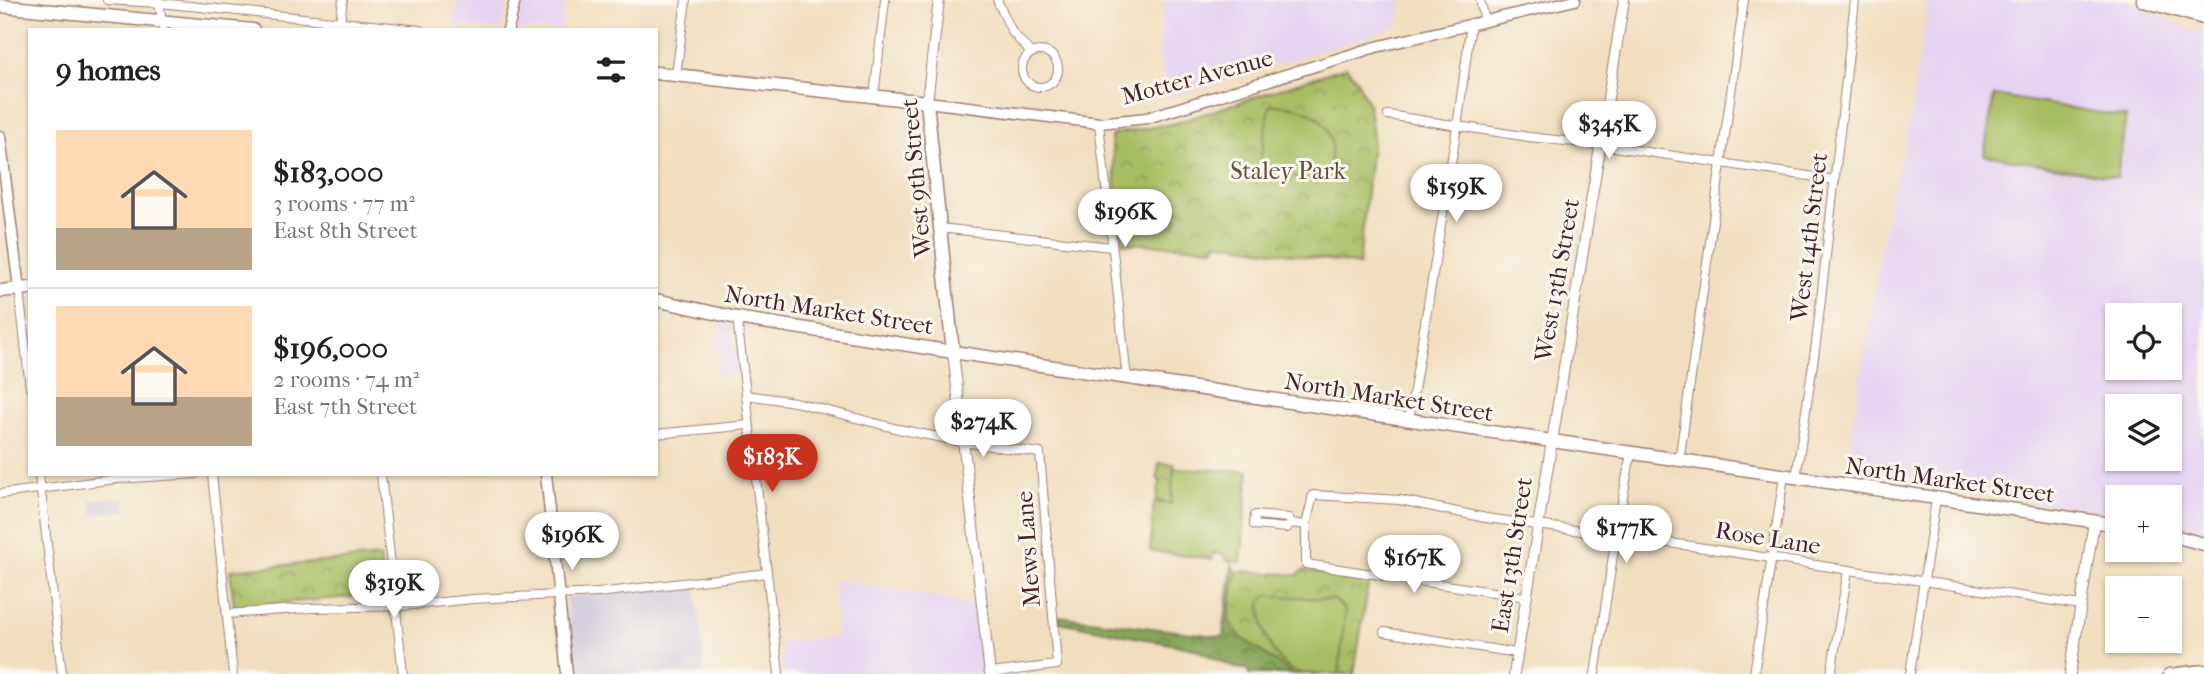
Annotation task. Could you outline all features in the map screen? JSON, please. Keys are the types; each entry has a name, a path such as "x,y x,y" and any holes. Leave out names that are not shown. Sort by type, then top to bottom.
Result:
{"highway":[{"path":"2144,0 2204,17"},
{"path":"2177,0 2204,7"}],"main road":[{"path":"508,28 515,0"},
{"name":"Motter Avenue","path":"658,73 1099,123 1147,118 1350,54 1575,0"},
{"path":"0,6 58,6 162,25 217,28"},
{"name":"West 9th Street","path":"927,102 953,352"},
{"path":"0,136 24,289 0,291"},
{"name":"North Market Street","path":"658,300 737,318 1126,379 2105,523"},
{"path":"546,476 567,674"},
{"path":"2182,538 2204,544"},
{"path":"2169,674 2204,670"}],"street":[{"path":"107,0 160,2 340,26 380,28"},
{"path":"340,26 343,0"},
{"path":"676,75 686,0"},
{"path":"874,96 885,0"},
{"name":"West 9th Street","path":"927,102 939,0"},
{"path":"997,0 1012,32 1030,52"},
{"path":"1480,0 1485,20"},
{"name":"West 13th Street","path":"1551,443 1623,0"},
{"path":"1679,462 1744,0"},
{"name":"West 14th Street","path":"1754,674 1771,558 1816,343 1855,0"},
{"path":"160,2 162,25"},
{"path":"1409,421 1457,127 1471,23"},
{"path":"1042,50 1056,60 1056,77 1048,85 1041,87 1029,84 1022,74 1022,62 1030,52 1042,50"},
{"path":"1388,115 1835,180"},
{"path":"1099,123 1126,379"},
{"path":"940,228 1111,247"},
{"path":"24,289 28,355"},
{"path":"737,318 779,674"},
{"path":"953,352 990,674"},
{"name":"Mews Lane","path":"746,395 795,402 898,429 963,442 1040,453 1057,665 990,674"},
{"path":"658,434 749,425"},
{"name":"East 13th Street","path":"1514,674 1551,443"},
{"path":"1595,674 1631,453"},
{"path":"39,476 62,674"},
{"path":"0,494 116,477 144,476"},
{"path":"212,476 233,674"},
{"path":"381,476 403,674"},
{"name":"Rose Lane","path":"1306,524 1313,495 1400,500 1486,518 1925,580 2080,605"},
{"path":"1910,674 1936,499"},
{"path":"2070,674 2094,522"},
{"path":"1291,523 1306,524 1306,564 1526,597"},
{"path":"1831,674 1848,570"},
{"path":"227,614 598,593 767,573"},
{"path":"1384,632 1517,653"}],"shaded area":[{"path":"457,0 509,0 502,28 454,27"},
{"path":"523,0 565,3 561,28 516,28"},
{"path":"1165,0 1403,0 1398,26 1169,99 1158,50"},
{"path":"1928,0 2127,0 2191,30 2204,32 2204,534 2182,529 2182,485 2105,485 2105,512 1845,474 1889,199 1905,146"},
{"path":"720,320 731,323 737,375 715,377"},
{"path":"125,497 127,511 93,514 90,500"},
{"path":"834,579 978,605 985,674 784,674 780,642 836,638"},
{"path":"696,585 705,674 573,674 566,597"}],"green space":[{"name":"Staley Park","path":"1346,67 1357,80 1368,103 1373,134 1359,265 1217,242 1214,248 1122,243 1111,137 1114,134 1176,123"},
{"path":"1994,95 2126,117 2117,177 1984,155"},
{"path":"1270,105 1299,108 1316,116 1323,123 1331,141 1328,180 1258,173"},
{"path":"1176,206 1176,225 1133,226 1132,208"},
{"path":"1159,463 1174,464 1171,504 1156,500 1160,482 1157,478"},
{"path":"1174,468 1249,471 1241,562 1226,560 1226,555 1213,553 1212,559 1150,551 1154,502 1171,504"},
{"path":"380,557 384,594 234,607 230,570"},
{"path":"1232,564 1236,572 1230,621 1241,637 1293,674 1249,674 1247,669 1235,668 1195,649 1059,622 1057,616 1223,637"},
{"path":"1303,570 1369,579 1354,674 1293,674 1241,637 1229,621 1236,572 1297,575"},
{"path":"1267,595 1335,600 1345,611 1339,674 1300,673 1282,662 1270,644 1263,623 1261,603"}]}
